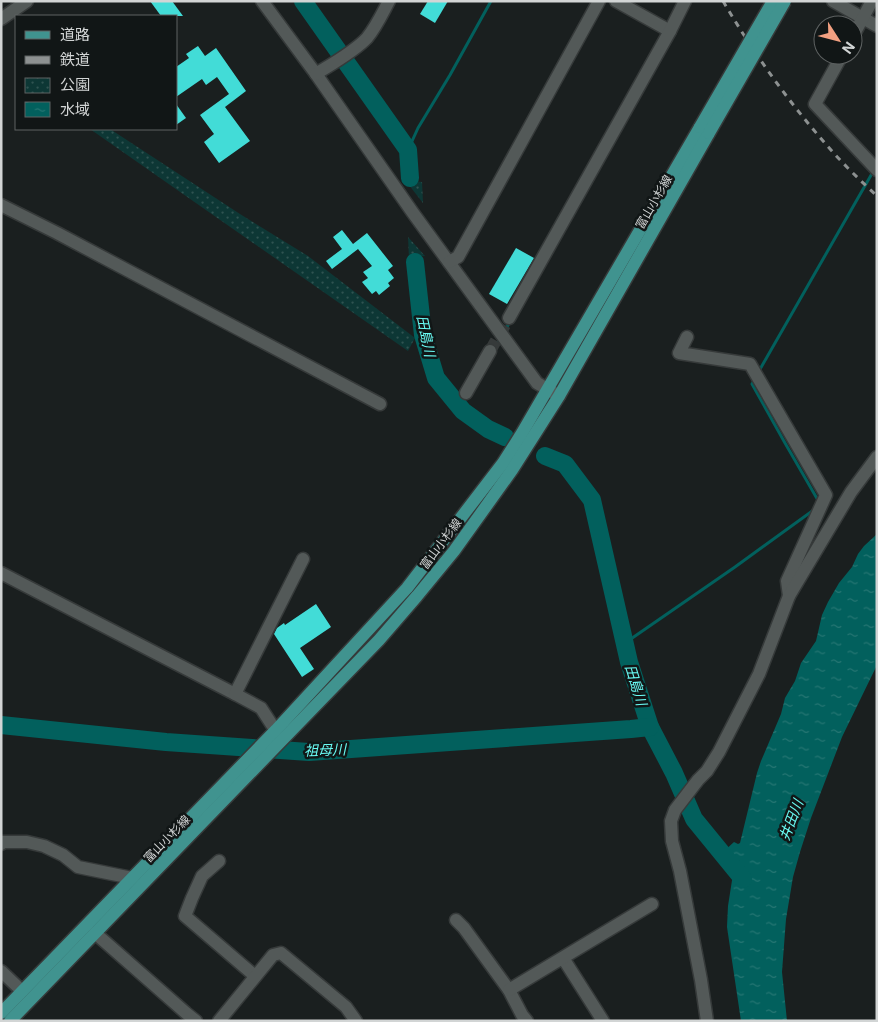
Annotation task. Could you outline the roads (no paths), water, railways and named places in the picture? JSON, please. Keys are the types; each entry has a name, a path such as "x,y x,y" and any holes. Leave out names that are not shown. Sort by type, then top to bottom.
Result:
{"main road":[{"name":"富山小杉線","path":"1,1013 250,757 379,640 442,566 512,470 559,396 705,130 773,1"},
{"name":"富山小杉線","path":"16,1019 95,933 266,758 276,735 407,588 503,463 785,1"}],"street":[{"path":"1,19 27,1"},
{"path":"262,1 316,74 448,262 537,383 559,396"},
{"path":"316,74 366,38 376,25 389,1"},
{"path":"448,262 458,257 599,1"},
{"path":"616,1 670,31"},
{"path":"509,318 685,1"},
{"path":"833,1 858,15"},
{"path":"872,1 863,18 877,26"},
{"path":"836,65 815,104 876,165"},
{"path":"1,205 380,404"},
{"path":"687,337 679,352 750,364 826,495 787,582 789,596"},
{"path":"466,393 490,351"},
{"path":"707,1021 680,871 672,841 671,821 676,810 707,771 719,752 759,674 789,596 851,492 877,457"},
{"path":"235,694 303,558"},
{"path":"1,573 261,708 276,735"},
{"path":"1,844 2,842 27,842 44,846 78,867 132,878"},
{"path":"219,861 202,876 185,916 255,976"},
{"path":"509,990 652,904"},
{"path":"456,920 464,928 509,990 527,1021"},
{"path":"95,933 196,1021"},
{"path":"219,1021 273,955 281,953 346,1007 356,1021"},
{"path":"563,958 603,1021"},
{"path":"1,971 22,992"}],"water":[{"name":"井田川","path":"877,534 877,665 842,737 811,818 793,877 786,919 782,972 787,1021 741,1021 727,927 733,874 723,852 734,842 740,843 761,761 781,714 785,698 795,681 801,663 816,641 822,615 828,602 839,583 852,567 858,554"}],"waterway":[{"name":"田島川","path":"303,1 408,150 410,178"},
{"path":"408,150 418,128 491,1"},
{"path":"759,371 874,170"},
{"name":"田島川","path":"415,262 423,335 436,378 463,411 488,429 505,437"},
{"path":"504,332 511,320"},
{"path":"494,350 501,338"},
{"path":"755,379 752,384 819,502"},
{"name":"田島川","path":"545,456 565,464 592,500 629,662 650,727 674,773 694,819 743,879"},
{"path":"625,643 815,509"},
{"name":"祖母川","path":"1,725 166,742 309,752 650,727"}],"tunnel":[{"path":"490,351 509,318"}],"railway":[{"path":"723,1 747,40 801,115 836,156 877,196"}]}
